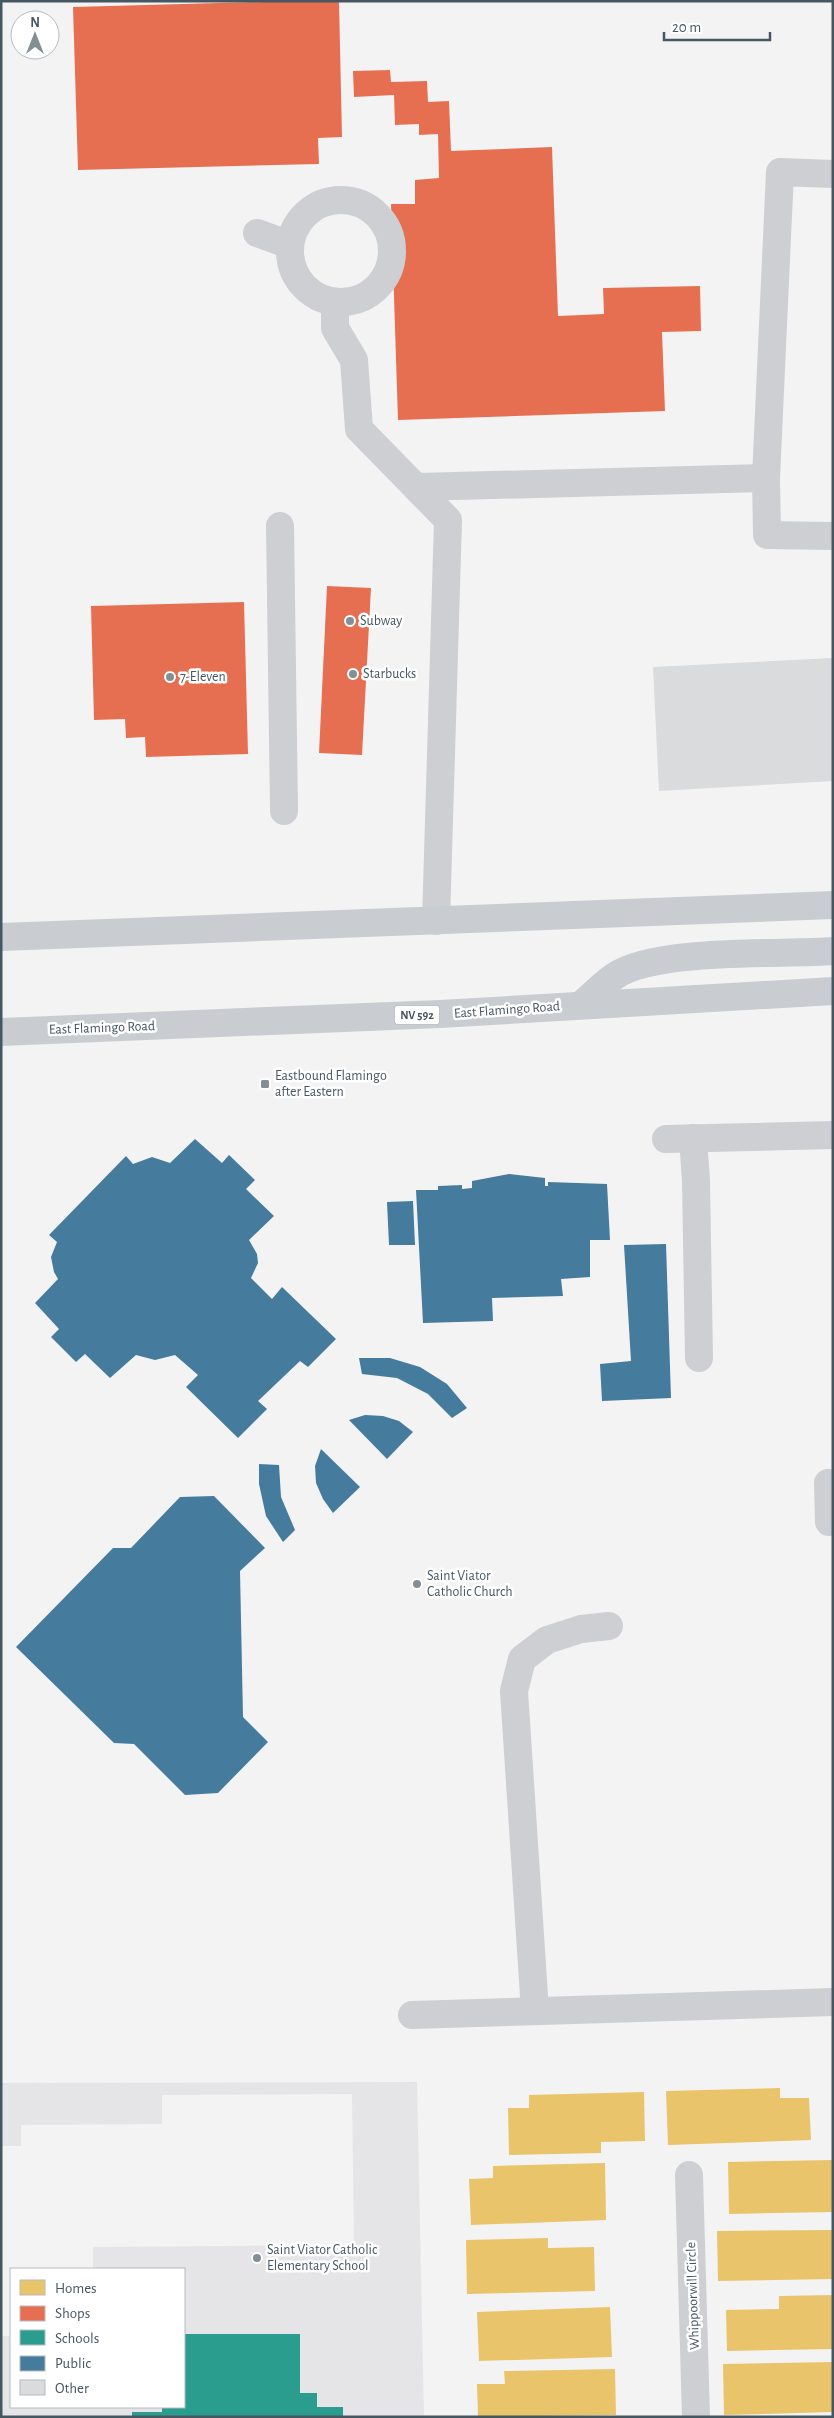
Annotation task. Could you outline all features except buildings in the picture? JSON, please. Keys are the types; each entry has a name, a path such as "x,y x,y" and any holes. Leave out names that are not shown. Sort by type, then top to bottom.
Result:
{"main road":[{"path":"1,937 833,905"},
{"path":"581,1006 616,975 646,963 678,958 833,951"},
{"name":"East Flamingo Road","path":"1,1032 440,1014 833,991"}],"street":[{"path":"833,174 780,172 766,478 768,535 833,536"},
{"path":"331,200 347,200 363,204 376,213 386,225 392,240 393,256 388,272 379,286 367,296 352,302 335,302 320,297 306,288 296,276 291,261 290,245 294,229 303,216 316,206 331,200"},
{"path":"257,233 290,245"},
{"path":"335,302 335,328 354,360 359,429 448,520 436,921"},
{"path":"417,487 766,478"},
{"path":"280,526 284,811"},
{"path":"666,1139 833,1135"},
{"path":"694,1138 699,1358"},
{"path":"828,1483 829,1522"},
{"path":"535,2011 514,1691 522,1659 548,1640 581,1629 609,1626"},
{"path":"412,2016 833,2002"},
{"name":"Whippoorwill Circle","path":"689,2175 696,2417"}],"shaded area":[{"name":"Saint Viator Catholic Elementary School","path":"417,2082 424,2417 343,2417 343,2407 317,2407 317,2393 300,2393 299,2334 185,2334 185,2268 93,2268 93,2247 354,2245 352,2094 162,2095 162,2124 21,2125 21,2146 1,2146 1,2083"},
{"path":"1,2336 10,2336 10,2408 162,2408 162,2412 132,2412 132,2417 1,2417"}],"place":[{"name":"Subway","path":"350,621"},
{"name":"Starbucks","path":"353,674"},
{"name":"7-Eleven","path":"170,677"},
{"name":"Eastbound Flamingo after Eastern","path":"265,1084"},
{"name":"Saint Viator Catholic Church","path":"417,1584"},
{"name":"Saint Viator Catholic Elementary School","path":"257,2258"}]}
